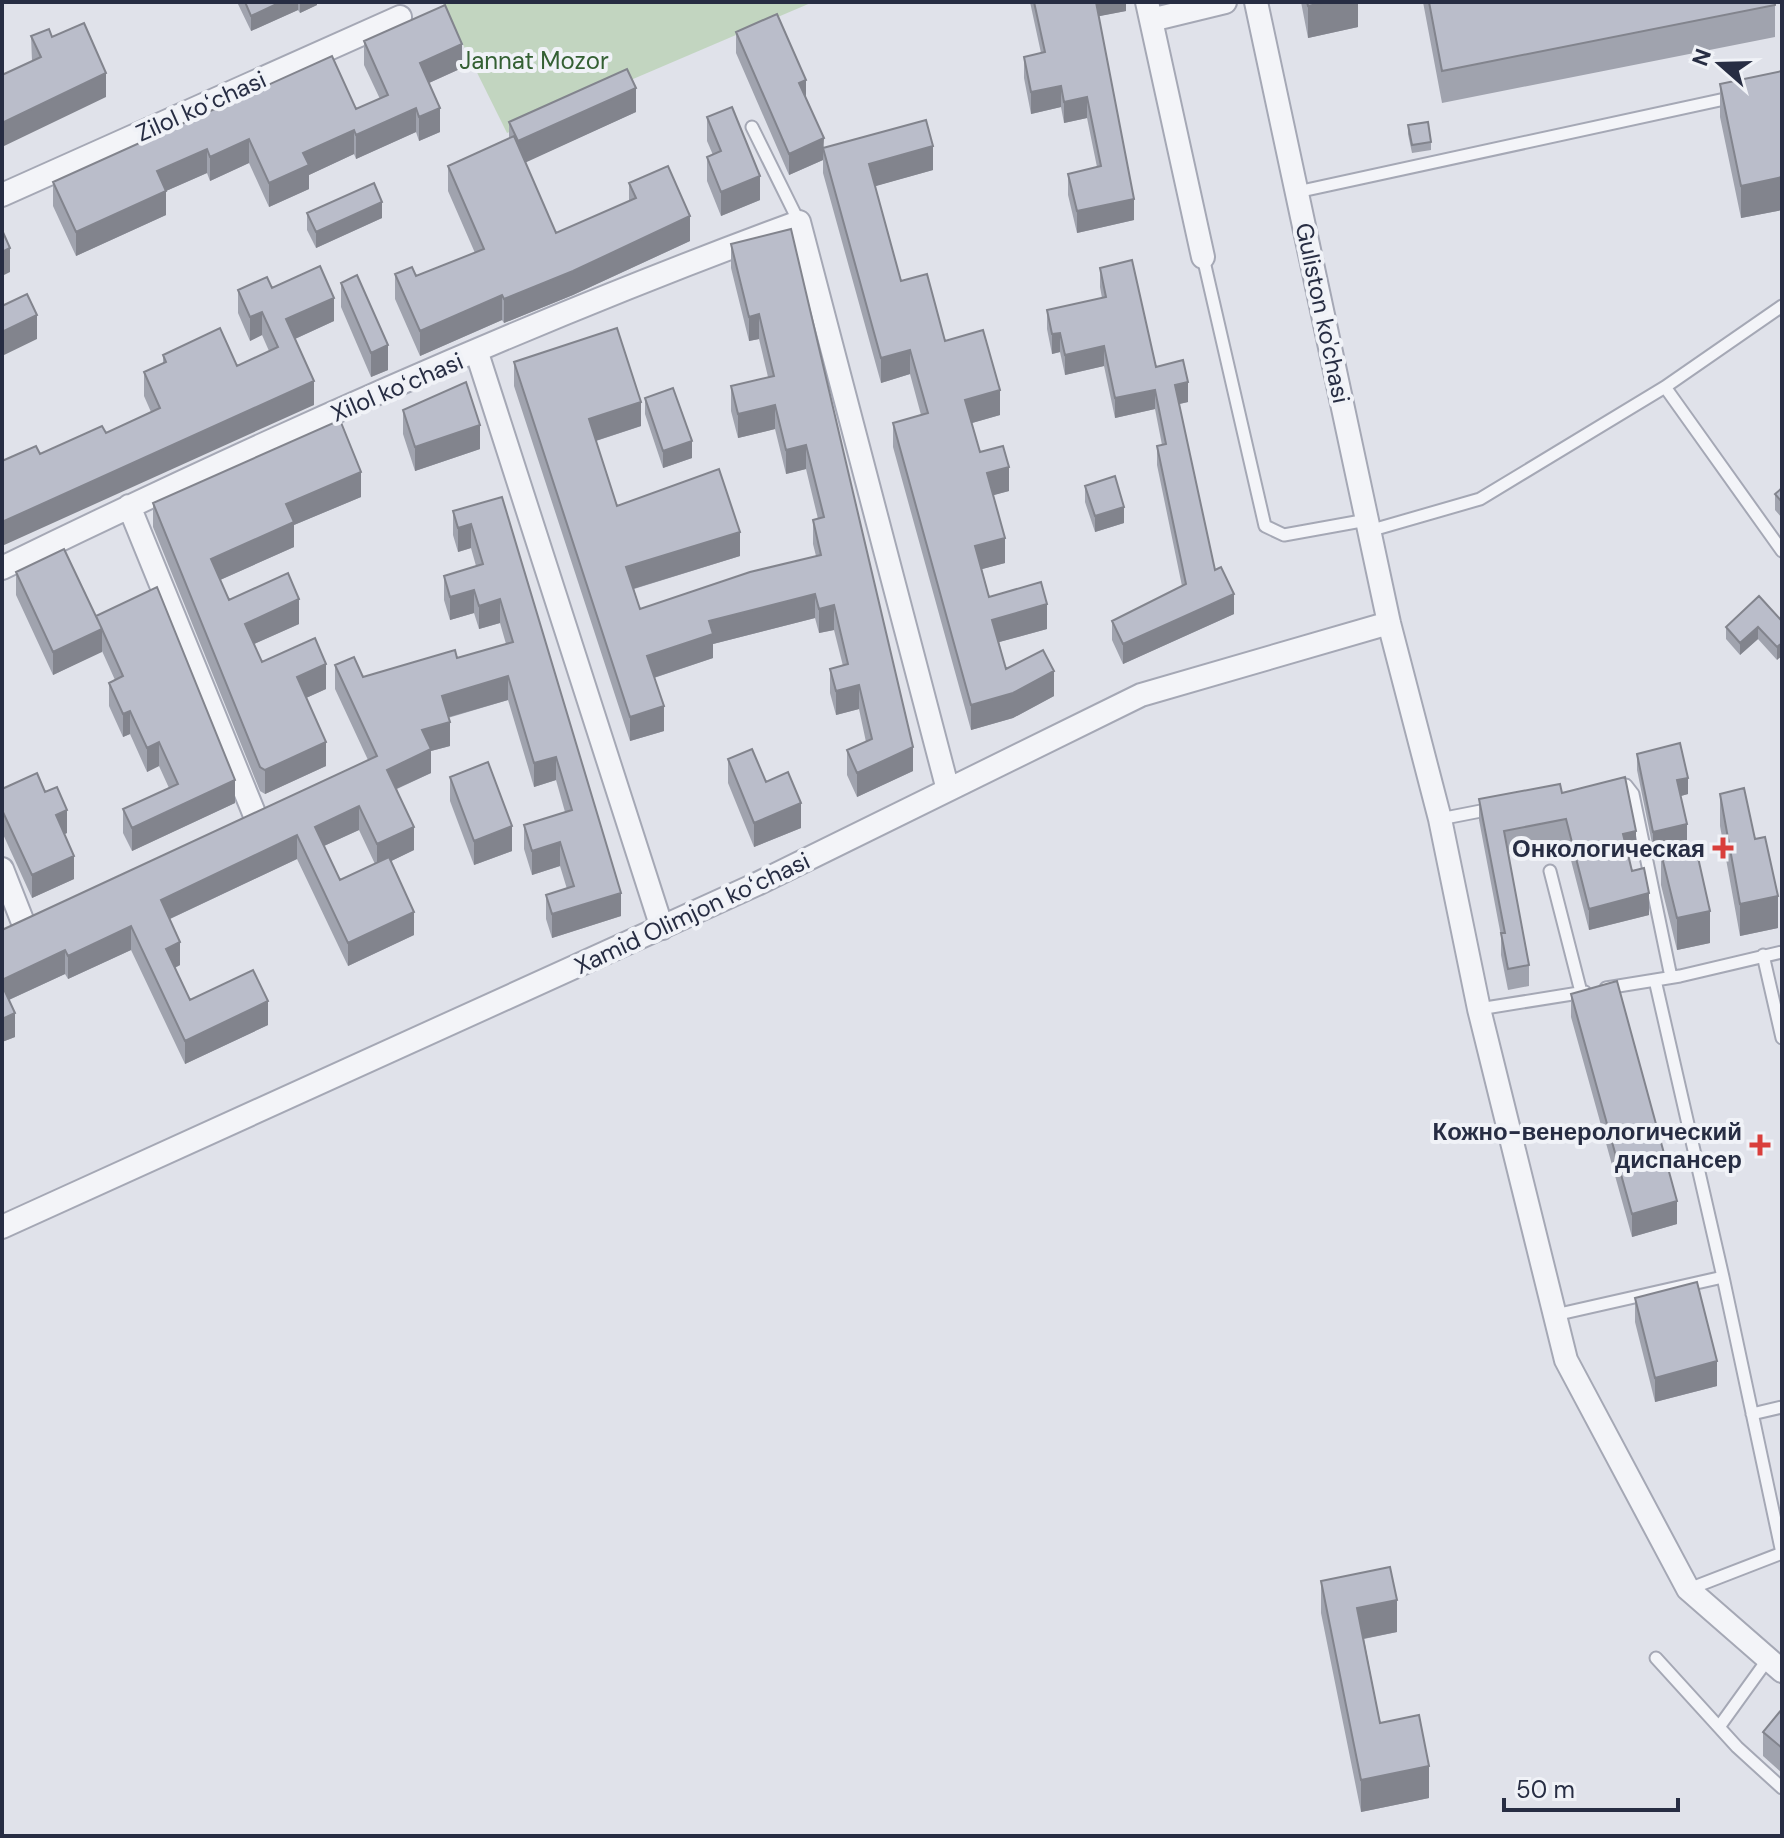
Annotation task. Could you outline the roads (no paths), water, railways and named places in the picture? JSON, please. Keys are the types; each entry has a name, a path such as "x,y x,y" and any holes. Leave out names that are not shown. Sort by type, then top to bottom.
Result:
{"street":[{"path":"1203,257 1149,11 1225,2"},
{"name":"Guliston ko'chasi","path":"1256,2 1389,623 1440,819 1479,1009 1566,1360 1688,1589"},
{"name":"Zilol koʻchasi","path":"2,195 400,17"},
{"path":"799,222 948,790"},
{"name":"Xilol koʻchasi","path":"2,568 129,506 661,273 799,222"},
{"path":"477,353 662,928"},
{"path":"129,506 256,818"},
{"name":"Xamid Olimjon koʻchasi","path":"2,1227 662,928 1141,695 1389,623"},
{"path":"2,869 32,921 2,935"},
{"path":"1688,1589 1775,1665"}],"lane":[{"path":"1297,192 1752,93"},
{"path":"752,127 799,222"},
{"path":"1203,257 1265,526 1284,535 1368,525 1480,499 1665,387 1782,306"},
{"path":"1665,387 1782,551"},
{"path":"1595,791 1626,785 1633,794 1671,977"},
{"path":"1440,819 1502,807"},
{"path":"1550,871 1581,992"},
{"path":"1479,1009 1671,977 1782,952"},
{"path":"1763,955 1782,1038"},
{"path":"1655,980 1752,1414 1778,1513 1782,1553 1688,1589"},
{"path":"1555,1315 1723,1277"},
{"path":"1752,1414 1782,1407"},
{"path":"1656,1658 1719,1727 1782,1788"},
{"path":"1719,1727 1775,1665"}],"place":[{"name":"Онкологическая","path":"1723,848"},
{"name":"Кожно-венерологический диспансер","path":"1760,1145"}],"park label":[{"name":"Jannat Mozor","path":"534,60"}]}
